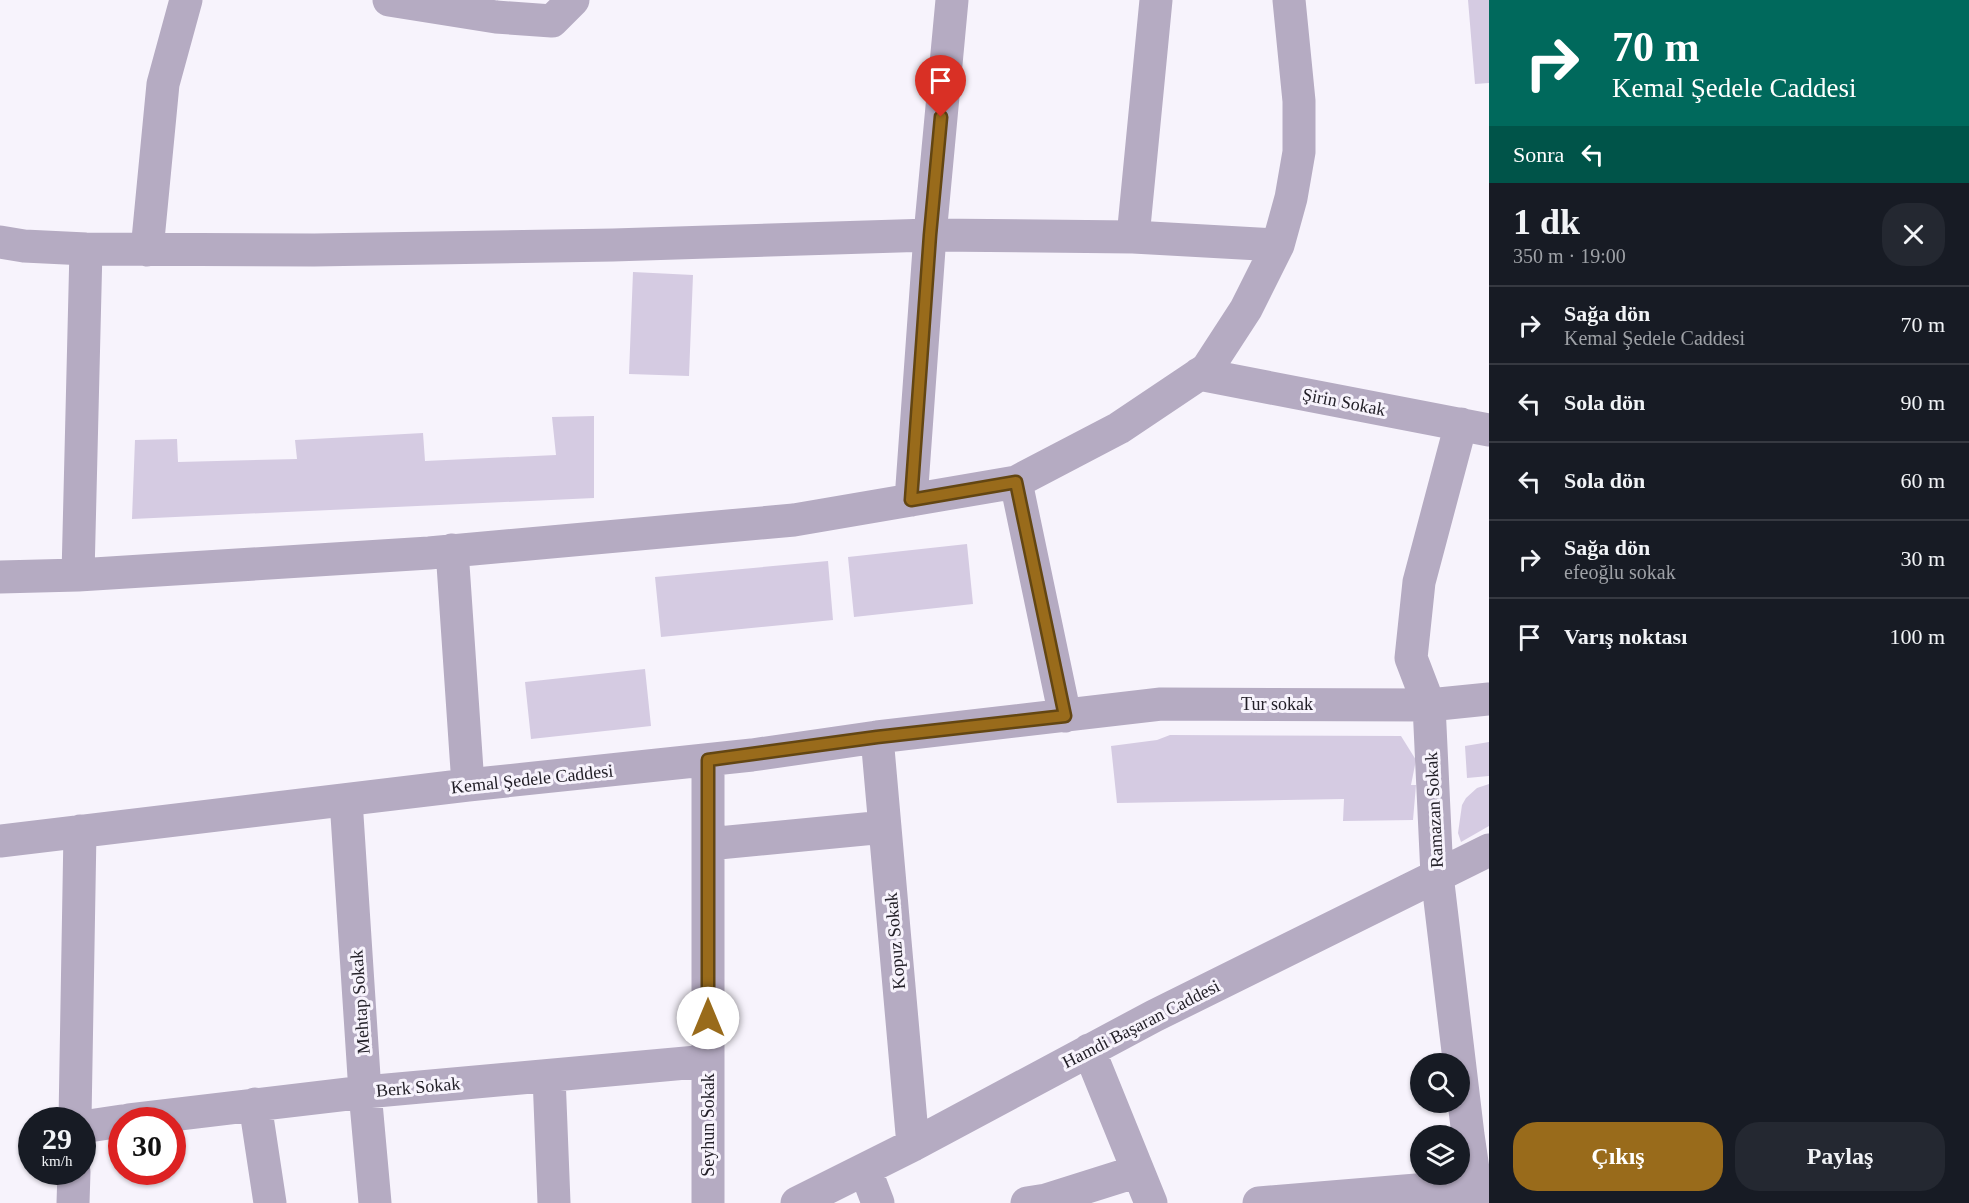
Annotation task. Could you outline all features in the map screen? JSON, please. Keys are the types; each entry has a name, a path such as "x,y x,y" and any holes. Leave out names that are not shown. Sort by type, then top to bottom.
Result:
{"street":[{"path":"147,250 163,84 186,0"},
{"path":"389,0 425,3 496,17 552,21 573,0"},
{"path":"911,500 930,235 952,0"},
{"path":"1133,237 1156,0"},
{"path":"0,577 78,575 452,550 794,520 1016,482 1119,428 1207,369 1246,309 1278,245 1291,198 1299,152 1299,101 1289,0"},
{"path":"0,242 24,246 86,249 314,250 613,245 930,235 1133,237 1278,245"},
{"path":"78,575 86,249"},
{"name":"Şirin Sokak","path":"1199,374 1475,427"},
{"name":"Ramazan Sokak","path":"1475,427 1419,582 1411,658 1430,705 1437,875 1481,1191"},
{"path":"1016,482 1065,716"},
{"path":"452,550 468,786"},
{"name":"Tur sokak","path":"1065,716 1161,704 1430,705 1489,699"},
{"name":"Kemal Şedele Caddesi","path":"0,841 708,760 877,737 1065,716"},
{"name":"Kopuz Sokak","path":"877,737 913,1145"},
{"name":"Seyhun Sokak","path":"708,760 708,1203"},
{"name":"Mehtap Sokak","path":"346,800 365,1092 375,1203"},
{"path":"708,844 885,827"},
{"path":"75,1107 80,831"},
{"name":"Hamdi Başaran Caddesi","path":"797,1203 913,1145 1154,1016 1489,850"},
{"path":"1089,1050 1151,1203"},
{"name":"Berk Sokak","path":"186,1113 365,1092 708,1061"},
{"path":"549,1076 554,1203"},
{"path":"255,1104 270,1203"},
{"path":"865,1169 878,1203"},
{"path":"1027,1203 1046,1200 1138,1171"},
{"path":"73,1203 74,1185"},
{"path":"1259,1203 1481,1191"}],"building":[{"path":"1468,0 1489,0 1489,83 1475,84"},
{"path":"633,272 693,275 689,376 629,374"},
{"path":"594,416 594,498 132,519 135,440 177,439 178,462 297,459 295,440 423,433 425,461 556,455 552,417"},
{"path":"967,544 973,604 854,617 848,557"},
{"path":"828,561 833,620 661,637 655,577"},
{"path":"645,669 651,726 531,739 525,682"},
{"path":"1170,735 1401,736 1416,760 1411,785 1416,785 1413,820 1343,821 1344,799 1117,803 1111,746 1157,740"},
{"path":"1489,742 1489,776 1467,778 1465,746"},
{"path":"1489,784 1489,826 1461,842 1458,833 1462,805 1477,788"}],"route":[{"path":"708,1018 708,760 877,737 1065,716 1016,482 911,500 941,117"}]}
